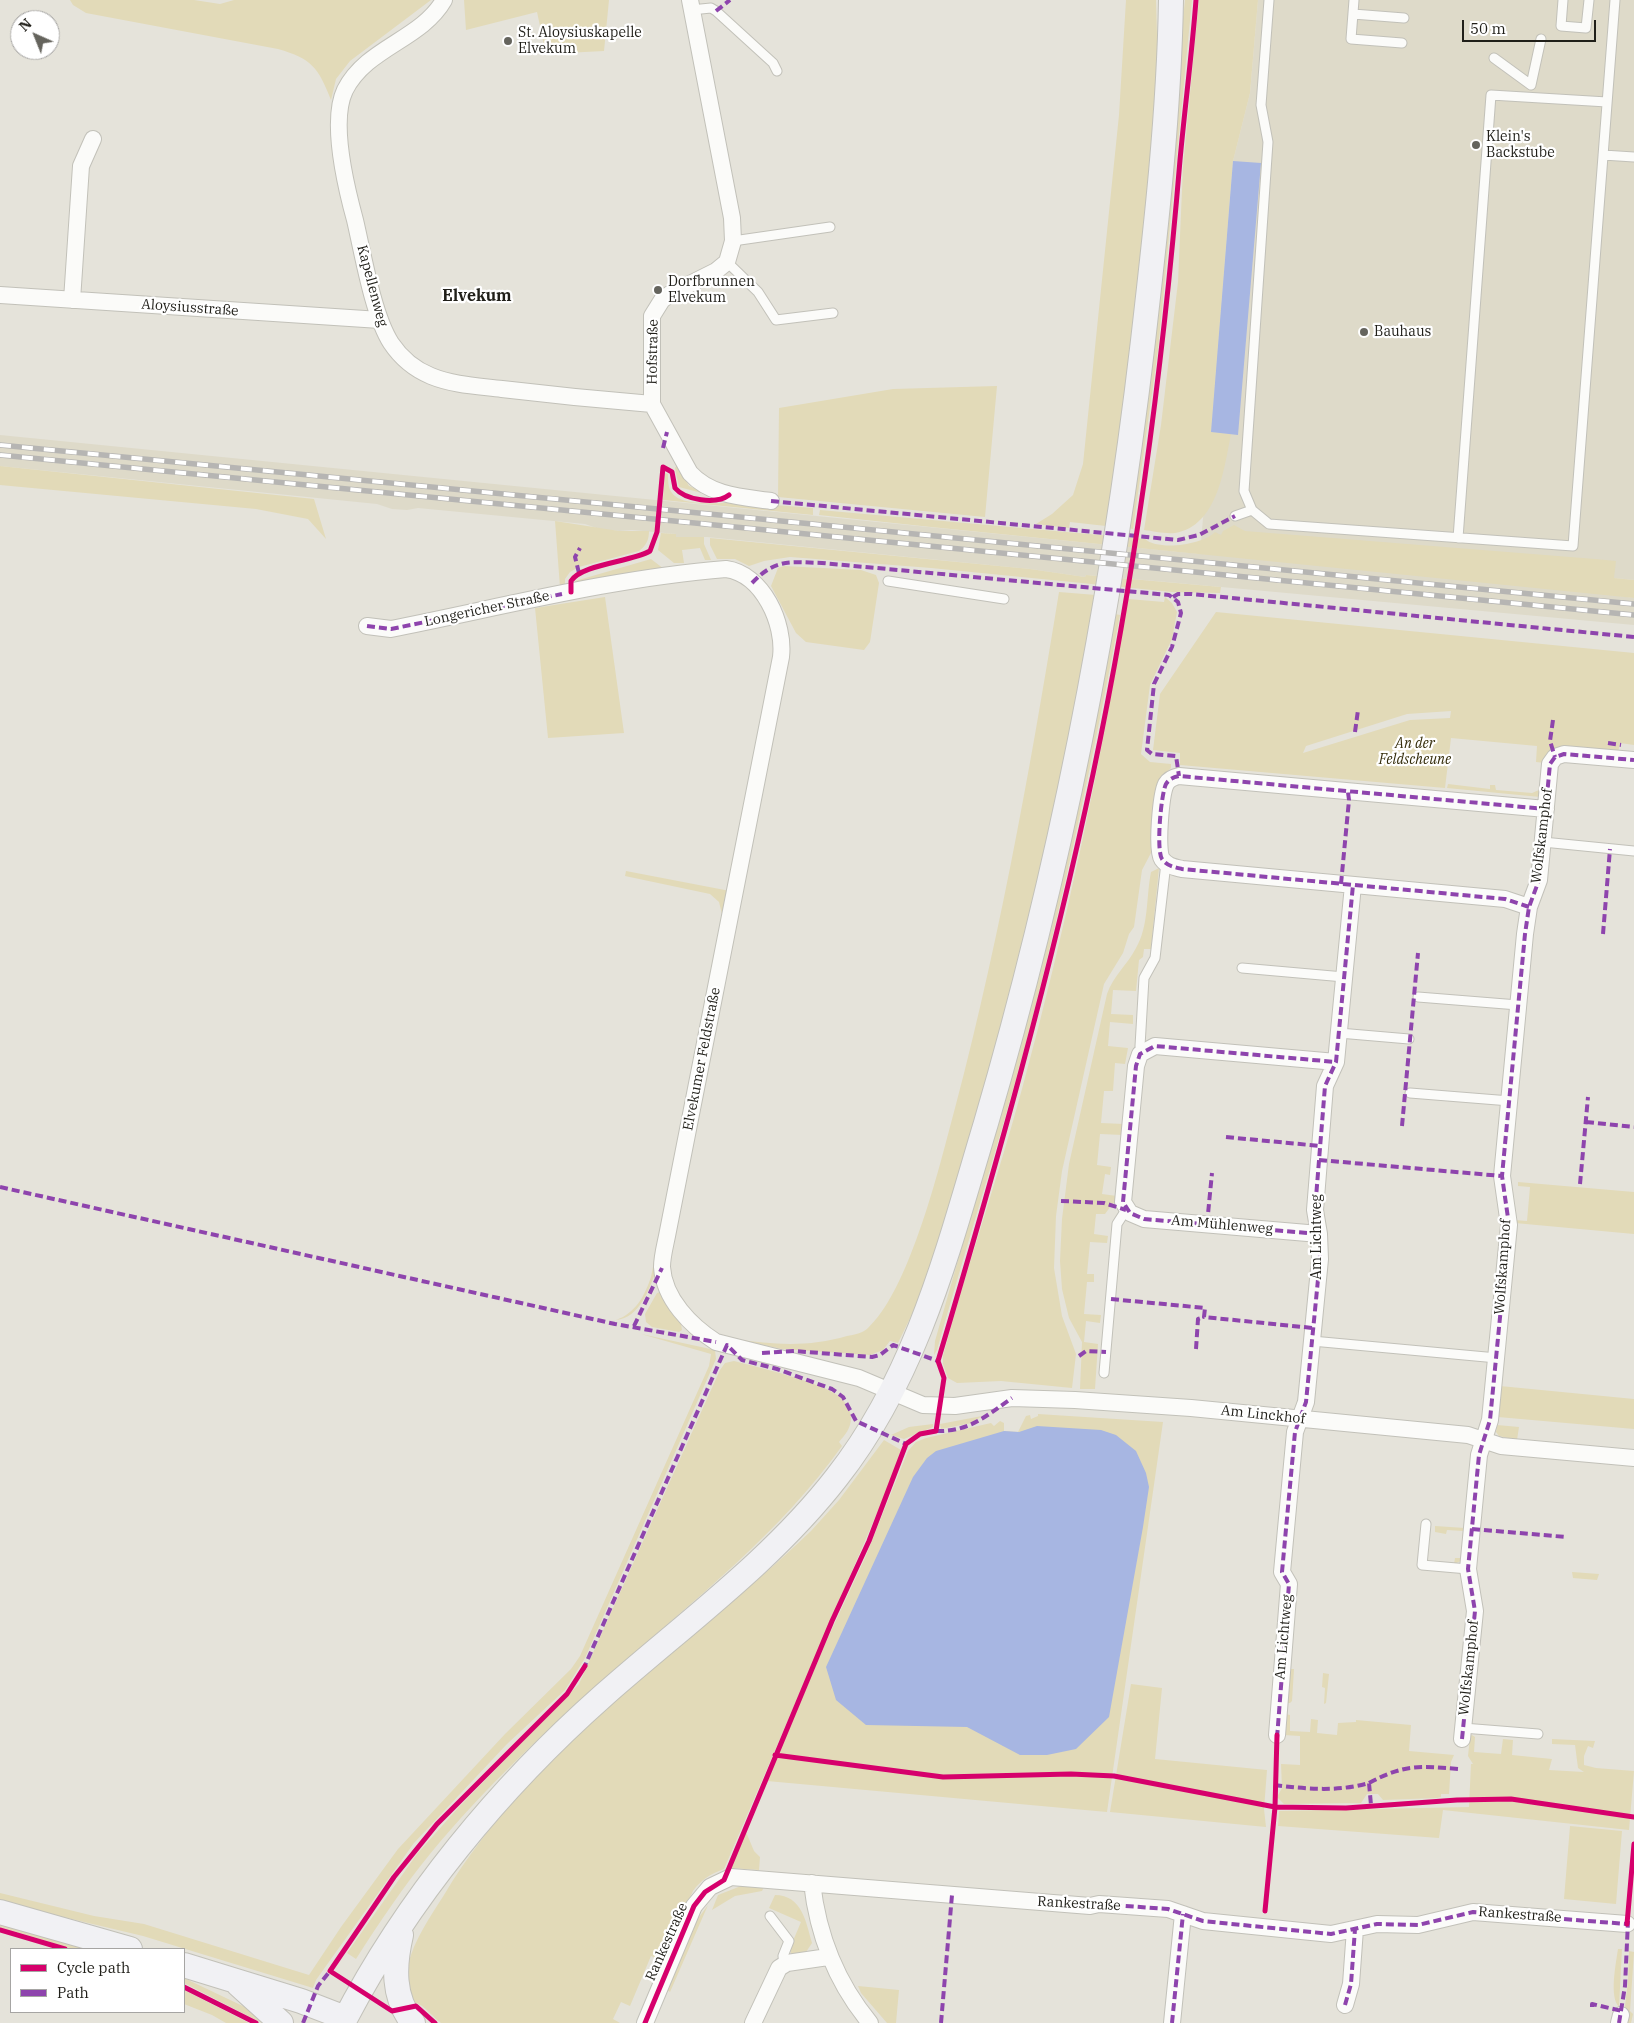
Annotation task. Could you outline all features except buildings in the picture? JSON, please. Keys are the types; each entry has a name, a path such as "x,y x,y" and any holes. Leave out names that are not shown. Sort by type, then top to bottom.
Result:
{"main road":[{"path":"185,1965 231,1978 349,2021 406,1919 433,1880 477,1825 556,1738 796,1526 836,1479 867,1437 893,1392 916,1344 948,1250 991,1106 1030,962 1074,769 1097,652 1134,415 1152,261 1171,0"},
{"path":"0,1912 126,1948"},
{"path":"406,1919 398,1952 396,1978 398,1994 413,2023"},
{"path":"231,1978 281,2023"}],"street":[{"name":"Kapellenweg","path":"444,0 431,17 361,67 345,91 339,111 340,144 352,209 380,320 390,342 404,360 442,380 564,396 652,404"},
{"path":"690,5 732,218 733,242 727,262"},
{"path":"72,300 81,166 93,139"},
{"name":"Hofstraße","path":"727,262 716,271 670,294 656,307 651,324 652,404 690,473 698,483 729,495 771,501"},
{"name":"Aloysiusstraße","path":"0,295 380,320"},
{"name":"Longericher Straße","path":"367,626 391,629 571,592 702,571 734,570 752,583"},
{"name":"Elvekumer Feldstraße","path":"752,583 764,597 781,631 781,657 662,1268 670,1292 683,1314 699,1331 716,1342 859,1378 893,1392"},
{"name":"Wolfskamphof","path":"1462,1734 1475,1611 1468,1569 1479,1455 1490,1420 1509,1226 1502,1176 1529,907 1539,880 1550,764 1555,757 1564,754 1634,760"},
{"path":"1529,907 1505,898 1182,869 1166,864 1160,856 1158,847 1165,788 1170,780 1179,776 1546,809"},
{"name":"Am Lichtweg","path":"1277,1735 1289,1584 1282,1572 1295,1432 1306,1402 1320,1259 1319,1234 1315,1210 1325,1086 1336,1062 1353,885"},
{"path":"1126,1210 1123,1202 1136,1066 1142,1052 1155,1046 1336,1062"},
{"name":"Am Mühlenweg","path":"1126,1210 1134,1216 1144,1219 1319,1234"},
{"name":"Am Linckhof","path":"893,1392 923,1405 940,1407 1021,1398 1191,1408 1468,1434 1501,1446 1634,1458"},
{"name":"Rankestraße","path":"645,2023 694,1906 710,1887 731,1878 1090,1906 1099,1904 1168,1909 1203,1922 1331,1934 1377,1924 1418,1925 1473,1912 1628,1924"},
{"path":"812,1883 815,1906 828,1957 849,1997 870,2023"},
{"path":"1172,2023 1183,1914"},
{"path":"1345,2005 1351,1984 1355,1929"},
{"path":"753,2023 775,1973 784,1965 828,1957"}],"lane":[{"path":"1269,0 1261,105 1268,142 1244,490 1252,510 1269,524 1574,546 1615,0"},
{"path":"1354,0 1351,39 1402,43"},
{"path":"1563,0 1561,26 1586,28 1589,0"},
{"path":"690,5 711,8 716,11 773,63 777,71"},
{"path":"1353,14 1404,18"},
{"path":"1535,97 1531,85 1541,39"},
{"path":"1494,58 1531,85"},
{"path":"1458,538 1491,95 1608,102"},
{"path":"1603,155 1634,157"},
{"path":"733,242 830,227"},
{"path":"727,262 758,292 776,320 833,313"},
{"path":"1235,516 1252,510"},
{"path":"888,581 1004,599"},
{"path":"1543,842 1634,851"},
{"path":"1142,1052 1140,1046 1144,978 1155,958 1166,864"},
{"path":"1242,968 1344,977"},
{"path":"1418,997 1518,1005"},
{"path":"1338,1033 1409,1039"},
{"path":"1410,1093 1510,1101"},
{"path":"1104,1373 1117,1224 1126,1210"},
{"path":"1312,1341 1497,1358"},
{"path":"1426,1524 1422,1565 1468,1569"},
{"path":"1462,1734 1538,1734"},
{"path":"770,1916 789,1941 783,1956 784,1965"}],"shaded area":[{"path":"1258,0 1634,0 1634,580 1614,578 1612,595 1634,598 1634,625 1167,582 1086,575 1085,577 1030,569 707,537 676,537 676,534 599,529 585,524 418,508 407,510 392,509 377,504 0,466 0,435 1200,554 1233,161 1250,93"}],"green space":[{"path":"70,0 194,0 220,4 234,0 431,0 350,61 336,79 331,100 322,80 312,66 290,53 278,49 86,13 73,5"},
{"path":"464,0 609,0 604,51 546,54 537,12 466,30"},
{"path":"1126,0 1156,0 1158,71 1127,388 1106,526 1070,522 1069,528 1036,524 1052,514 1073,495 1083,464 1119,115"},
{"path":"1185,0 1192,0 1158,350 1133,529 1128,528"},
{"path":"1199,0 1258,0 1250,93 1233,161 1211,432 1231,434 1222,478 1210,508 1201,519 1189,528 1175,533 1167,533 1144,530 1161,425 1178,282 1183,167"},
{"path":"997,386 985,517 778,497 779,408 893,389"},
{"path":"677,465 689,486 717,497 679,487 675,468"},
{"path":"0,466 314,499 326,539 308,519 256,509 0,485"},
{"path":"665,473 668,474 669,487 672,493 684,500 703,503 737,502 813,508 813,515 663,500"},
{"path":"820,510 1145,539 1160,545 1191,543 1209,537 1215,532 1221,535 1223,531 1234,525 1245,531 1616,561 1614,578 1634,580 1634,598 819,515"},
{"path":"555,521 619,531 649,531 645,545 639,551 579,567 570,572 565,579 565,586 560,587"},
{"path":"661,533 676,534 676,537 704,537 704,544 711,560 705,560 700,548 682,550 684,563 674,563 658,550"},
{"path":"710,538 1030,569 1085,577 1086,575 1221,587 1220,593 1172,592 931,568 790,557 764,561 749,566 735,559 717,559 710,545"},
{"path":"651,559 664,569 576,583 575,581"},
{"path":"784,566 861,570 876,575 879,583 870,642 864,650 806,642 796,633 771,586 778,568"},
{"path":"1059,592 1096,595 1057,803 1010,998 940,1239 916,1306 898,1343 890,1341 883,1350 870,1355 782,1349 735,1339 792,1344 833,1340 861,1332 868,1328 881,1312 906,1267 934,1187 981,1005 1010,868"},
{"path":"605,597 624,733 548,738 535,608"},
{"path":"1165,597 1172,603 1177,612 1172,639 1150,685 1141,754 1150,762 1171,764 1171,768 1162,777 1152,851 1142,870 1134,927 1129,934 1123,953 1104,984 1062,1171 1056,1216 1054,1268 1062,1316 1076,1354 1072,1388 1001,1381 957,1383 948,1378 943,1364 943,1356 1013,1122 1053,968 1094,784 1128,599 1164,602"},
{"name":"An der Feldscheune","path":"1216,612 1634,653 1634,745 1620,743 1618,753 1558,748 1552,750 1545,763 1536,762 1537,746 1451,738 1445,788 1180,765 1180,753 1153,750 1160,694","holes":["1451,711 1450,718 1410,720 1303,753 1306,746 1407,714"]},
{"path":"1115,614 1120,615 1099,722 1077,829 1040,990 1004,1120 934,1355 935,1341 1029,1011"},
{"path":"1448,784 1490,789 1490,785 1495,785 1496,790 1532,793 1539,790 1542,792 1540,797 1447,788"},
{"path":"1159,868 1151,949 1144,949 1143,957 1139,960 1136,991 1113,990 1111,1014 1133,1015 1133,1024 1110,1022 1108,1046 1128,1048 1125,1064 1115,1063 1113,1091 1104,1091 1101,1123 1124,1124 1123,1135 1100,1134 1097,1165 1111,1167 1110,1175 1105,1174 1102,1194 1117,1196 1116,1204 1113,1203 1105,1214 1096,1214 1094,1234 1108,1236 1107,1243 1090,1242 1087,1274 1094,1274 1094,1282 1087,1282 1084,1314 1101,1315 1100,1323 1086,1321 1084,1342 1098,1344 1095,1389 1080,1389 1082,1342 1069,1318 1062,1289 1060,1261 1062,1219 1069,1164 1107,994 1113,981 1133,954 1140,939 1145,921 1151,872"},
{"path":"626,871 730,891 656,1271 642,1302 631,1314 616,1320 629,1313 639,1303 651,1277 722,914 719,902 710,894 625,876"},
{"path":"1518,1182 1634,1192 1634,1234 1515,1223 1515,1220 1527,1221 1530,1187 1518,1186"},
{"path":"660,1292 681,1324 682,1330 679,1332 652,1327 646,1322 645,1314 657,1293"},
{"path":"641,1334 715,1350 716,1359 585,1658 565,1690 507,1744 414,1843 316,1980 313,1988 143,1936 0,1902 0,1893 94,1916 144,1924 309,1975 341,1927 398,1849 505,1734 571,1669 580,1656 709,1366 711,1354"},
{"path":"734,1361 803,1380 840,1397 845,1402 851,1415 849,1428 839,1442 842,1446 817,1478 764,1537 566,1713 473,1805 410,1879 356,1959 347,1953 417,1854 458,1808 579,1684 720,1370 725,1363"},
{"path":"1500,1386 1634,1399 1634,1429 1498,1417"},
{"path":"1038,1414 1163,1422 1107,1812 767,1781 826,1642 865,1558 908,1451 916,1442 926,1438 991,1423 994,1426 1000,1421 1004,1423 1004,1431 1018,1432 1026,1416 1030,1415 1031,1419 1038,1416"},
{"path":"982,1416 972,1423 941,1429 940,1424"},
{"path":"933,1424 933,1427 904,1439 891,1435 909,1427"},
{"path":"1497,1425 1519,1427 1517,1440 1499,1436 1496,1432"},
{"path":"884,1440 901,1450 889,1485 724,1869 706,1878 693,1891 661,1960 651,1956 630,2006 621,2002 613,2019 620,2023 441,2023 419,2004 411,2003 407,1969 418,1938 444,1895 481,1841 522,1791 567,1745 615,1701 763,1575 811,1531 839,1500"},
{"path":"1435,1526 1465,1528 1463,1560 1454,1564 1455,1558 1461,1558 1463,1531 1447,1530 1446,1534 1435,1532"},
{"path":"1572,1572 1599,1574 1597,1580 1573,1578"},
{"path":"1289,1669 1294,1669 1292,1701 1286,1703"},
{"path":"1323,1673 1329,1674 1326,1703 1324,1704 1325,1688 1322,1687"},
{"path":"1131,1684 1162,1688 1155,1759 1267,1770 1264,1809 1266,1827 1110,1812"},
{"path":"1286,1714 1290,1715 1290,1731 1310,1732 1311,1719 1318,1720 1317,1733 1337,1735 1338,1723 1356,1722 1356,1720 1411,1725 1409,1751 1454,1755 1451,1762 1449,1794 1441,1794 1441,1797 1437,1798 1383,1800 1378,1794 1367,1794 1361,1803 1284,1804 1277,1797 1282,1788 1281,1764 1300,1765 1300,1736 1284,1735"},
{"path":"1470,1736 1475,1737 1474,1752 1501,1754 1503,1739 1513,1740 1512,1755 1552,1759 1549,1770 1584,1772 1578,1768 1575,1745 1552,1744 1552,1739 1595,1741 1593,1748 1588,1746 1584,1756 1584,1765 1596,1768 1634,1771 1629,1830 1443,1810 1439,1838 1278,1826 1279,1811 1469,1807 1471,1764 1473,1764 1468,1756"},
{"path":"1570,1826 1622,1831 1616,1904 1564,1899"},
{"path":"746,1832 754,1851 760,1857 759,1870 731,1868"},
{"path":"741,1886 764,1887 762,1891 735,1896 712,1910 718,1895"},
{"path":"775,1895 784,1896 791,1900 801,1911 812,1943 806,1952 791,1954 790,1948 801,1922 769,1908"},
{"path":"708,1905 670,1992 667,1990 694,1924"},
{"path":"0,1923 85,1948 70,1948 0,1927"},
{"path":"1618,1949 1622,1949 1619,2007 1614,1996"},
{"path":"1629,1951 1634,1952 1630,2011 1633,2014 1631,2023 1623,2023 1628,1981"},
{"path":"185,1978 249,2009 271,2023 262,2023 185,1984"},
{"path":"858,1986 899,1990 896,2023 887,2023 861,1993"},
{"path":"185,1991 249,2023 226,2023 185,2004"}],"water":[{"path":"1233,161 1261,163 1238,435 1211,432"},
{"path":"1037,1426 1101,1430 1116,1435 1136,1451 1146,1473 1149,1487 1143,1527 1109,1717 1076,1749 1047,1755 1020,1755 967,1727 866,1725 836,1700 826,1667 913,1477 927,1458 936,1451 1004,1431 1019,1432"}],"railway":[{"path":"0,445 1634,604"},
{"path":"0,455 1634,615"}],"marked path":[{"path":"716,11 730,0"},
{"path":"663,448 667,432"},
{"path":"771,501 1178,540 1199,535 1235,516"},
{"path":"579,573 575,557 580,548"},
{"path":"752,583 776,565 801,562 1169,595 1178,602 1181,613 1172,647 1154,684 1147,750 1152,754 1176,756 1179,776"},
{"path":"367,626 391,629 562,594"},
{"path":"1173,597 1178,594 1191,594 1634,637"},
{"path":"1355,732 1358,710"},
{"path":"1553,720 1550,741 1555,757"},
{"path":"1608,743 1621,745"},
{"path":"1462,1739 1475,1611 1468,1569 1479,1455 1490,1420 1509,1225 1502,1176 1525,934 1529,907 1539,880 1550,764 1555,757 1564,754 1634,760"},
{"path":"1529,907 1505,899 1173,867 1168,865 1160,854 1159,834 1162,799 1167,782 1179,776 1546,809"},
{"path":"1341,884 1349,800 1348,792"},
{"path":"1603,934 1610,849"},
{"path":"1277,1738 1289,1584 1282,1572 1295,1432 1306,1402 1320,1259 1319,1234 1315,1210 1325,1086 1336,1062 1353,885"},
{"path":"1402,1126 1418,953"},
{"path":"1319,1234 1144,1219 1130,1213 1123,1202 1136,1066 1140,1054 1155,1046 1336,1062"},
{"path":"1580,1184 1588,1097"},
{"path":"1586,1122 1634,1127"},
{"path":"1226,1137 1320,1146"},
{"path":"1319,1160 1502,1176"},
{"path":"1207,1224 1212,1173"},
{"path":"0,1187 615,1324 716,1342"},
{"path":"1061,1201 1104,1203 1126,1210"},
{"path":"634,1326 662,1268"},
{"path":"1111,1299 1205,1308 1204,1317 1313,1328"},
{"path":"1196,1349 1198,1319 1204,1317"},
{"path":"583,1670 727,1345 742,1360 777,1369 832,1389 843,1397 856,1421 906,1444"},
{"path":"762,1353 794,1351 872,1357 880,1355 893,1345 938,1361"},
{"path":"1079,1356 1086,1351 1106,1352"},
{"path":"936,1431 948,1431 968,1426 985,1417 1012,1398"},
{"path":"1472,1529 1566,1537"},
{"path":"1369,1783 1403,1769 1423,1767 1459,1769"},
{"path":"1274,1785 1334,1789 1369,1783 1371,1805"},
{"path":"941,2023 952,1895"},
{"path":"1090,1906 1099,1904 1168,1909 1203,1921 1331,1934 1377,1924 1418,1925 1473,1912 1627,1924"},
{"path":"1172,2023 1183,1914"},
{"path":"1619,2023 1625,1986 1628,1921"},
{"path":"1345,2005 1351,1984 1355,1929"},
{"path":"303,2023 318,1986 330,1971"},
{"path":"1592,2007 1592,2004 1622,2011"}],"cycle path":[{"path":"645,2023 694,1906 705,1892 724,1880 832,1621 869,1541 906,1444 920,1434 936,1431 944,1378 938,1361 981,1215 1041,996 1093,774 1122,621 1135,545 1156,391 1196,0"},
{"path":"571,592 571,581 577,575 596,567 642,555 650,551 657,532 663,467 672,472 675,488 686,496 701,500 716,500 729,495"},
{"path":"435,2023 416,2006 392,2011 330,1971 394,1877 437,1824 567,1694 585,1666"},
{"path":"775,1755 943,1777 1071,1774 1114,1776 1275,1807 1277,1735"},
{"path":"1265,1911 1275,1807 1346,1808 1457,1800 1511,1799 1634,1817"},
{"path":"1627,1924 1634,1844"},
{"path":"0,1930 62,1948"},
{"path":"185,1988 256,2023"}],"place":[{"name":"St. Aloysiuskapelle Elvekum","path":"508,41"},
{"name":"Klein's Backstube","path":"1476,145"},
{"name":"Dorfbrunnen Elvekum","path":"658,290"},
{"name":"Bauhaus","path":"1364,332"}],"district":[{"name":"Elvekum","path":"477,296"}]}
